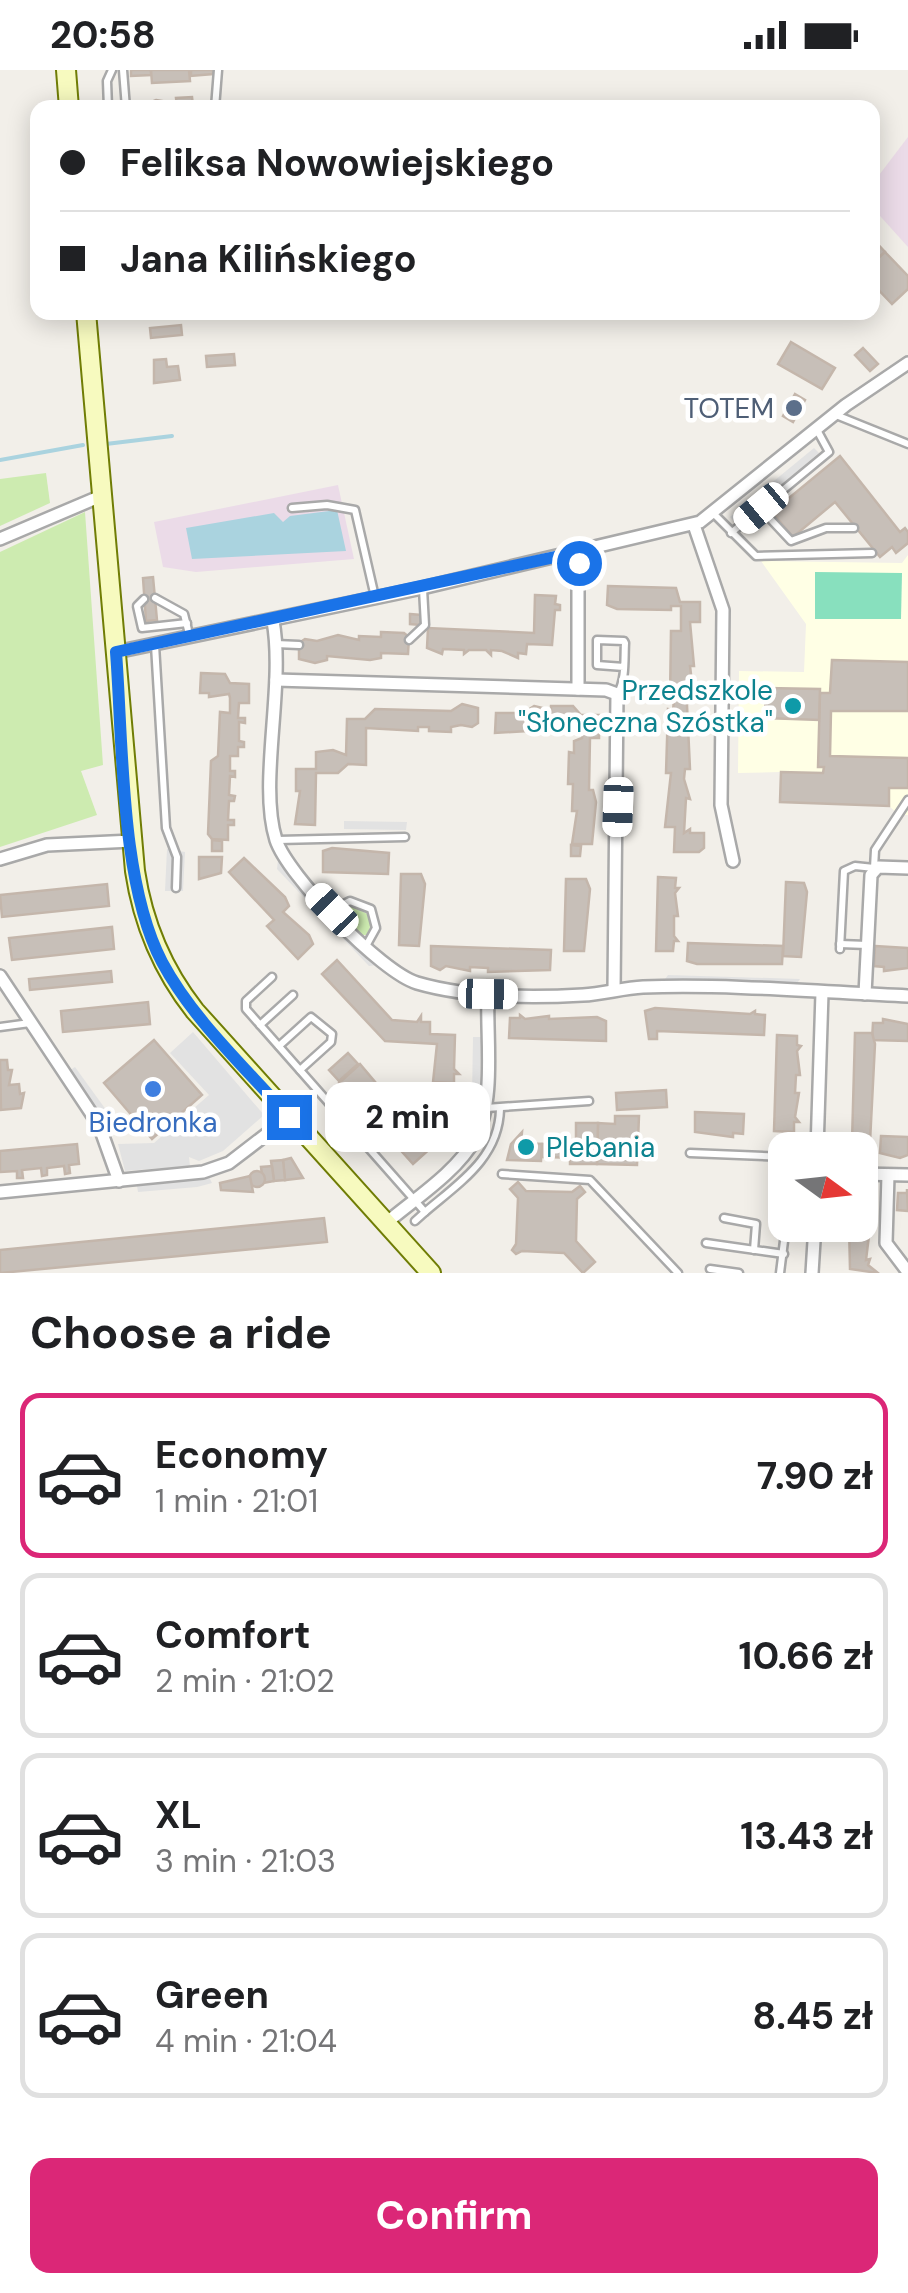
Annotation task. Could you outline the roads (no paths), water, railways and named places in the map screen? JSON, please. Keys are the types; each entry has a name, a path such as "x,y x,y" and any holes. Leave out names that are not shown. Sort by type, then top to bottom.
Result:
{"main road":[{"path":"66,70 68,100"},
{"path":"87,320 138,894 163,964 195,1010 430,1273"}],"street":[{"path":"116,652 273,621 694,524 714,514 835,414 908,363"},
{"path":"0,539 102,496"},
{"path":"694,524 722,610 721,805 733,860"},
{"path":"578,552 578,689"},
{"path":"273,621 276,680 272,806 276,840 291,868 366,946 415,982 488,994 573,995 652,987 908,996"},
{"path":"276,680 578,689 617,694 614,990"},
{"path":"0,858 47,845 132,840"},
{"path":"865,994 874,868 908,868"},
{"path":"0,976 99,1125 119,1181"},
{"path":"817,1132 822,993"},
{"path":"385,1224 471,1146 484,1108 488,994"},
{"path":"0,1192 217,1168 289,1117"},
{"path":"878,1174 908,1175"},
{"path":"888,1174 886,1243 908,1272"},
{"path":"812,1273 814,1242"}],"lane":[{"path":"108,100 107,81 112,70"},
{"path":"123,70 125,100"},
{"path":"216,100 218,70"},
{"path":"835,414 908,444"},
{"path":"731,533 829,452 817,429"},
{"path":"292,508 327,505 356,510 375,598"},
{"path":"761,508 790,541 826,528 854,528"},
{"path":"714,514 756,556 872,553"},
{"path":"408,640 424,625 422,588"},
{"path":"155,598 182,612 190,638"},
{"path":"144,600 137,606 142,628 187,623"},
{"path":"617,694 624,667 624,640 597,640 597,666 624,667"},
{"path":"155,644 166,828 177,857 176,888"},
{"path":"276,644 299,645"},
{"path":"867,945 840,946 844,871 855,866 874,868 875,850 908,800"},
{"path":"276,840 405,837"},
{"path":"332,910 350,902 371,909 376,928 366,946"},
{"path":"272,977 244,1005 426,1212"},
{"path":"260,1025 294,995"},
{"path":"279,1046 311,1017 332,1034 331,1042 300,1070"},
{"path":"0,1026 30,1024"},
{"path":"484,1108 589,1101"},
{"path":"415,1220 483,1160 498,1129 500,1109"},
{"path":"690,1153 768,1156"},
{"path":"502,1174 590,1180 674,1272"},
{"path":"724,1218 756,1224 754,1250"},
{"path":"780,1273 785,1242"},
{"path":"706,1243 784,1254"},
{"path":"710,1269 739,1273"}],"water":[{"path":"337,510 346,551 192,559 186,528 274,513 283,522 290,516"}],"waterway":[{"path":"106,444 172,436"},
{"path":"0,460 83,445"}],"place":[{"name":"TOTEM","path":"794,408"},
{"name":"Przedszkole \"Słoneczna Szóstka\"","path":"793,706"},
{"name":"Biedronka","path":"153,1089"},
{"name":"Plebania","path":"526,1147"}]}
